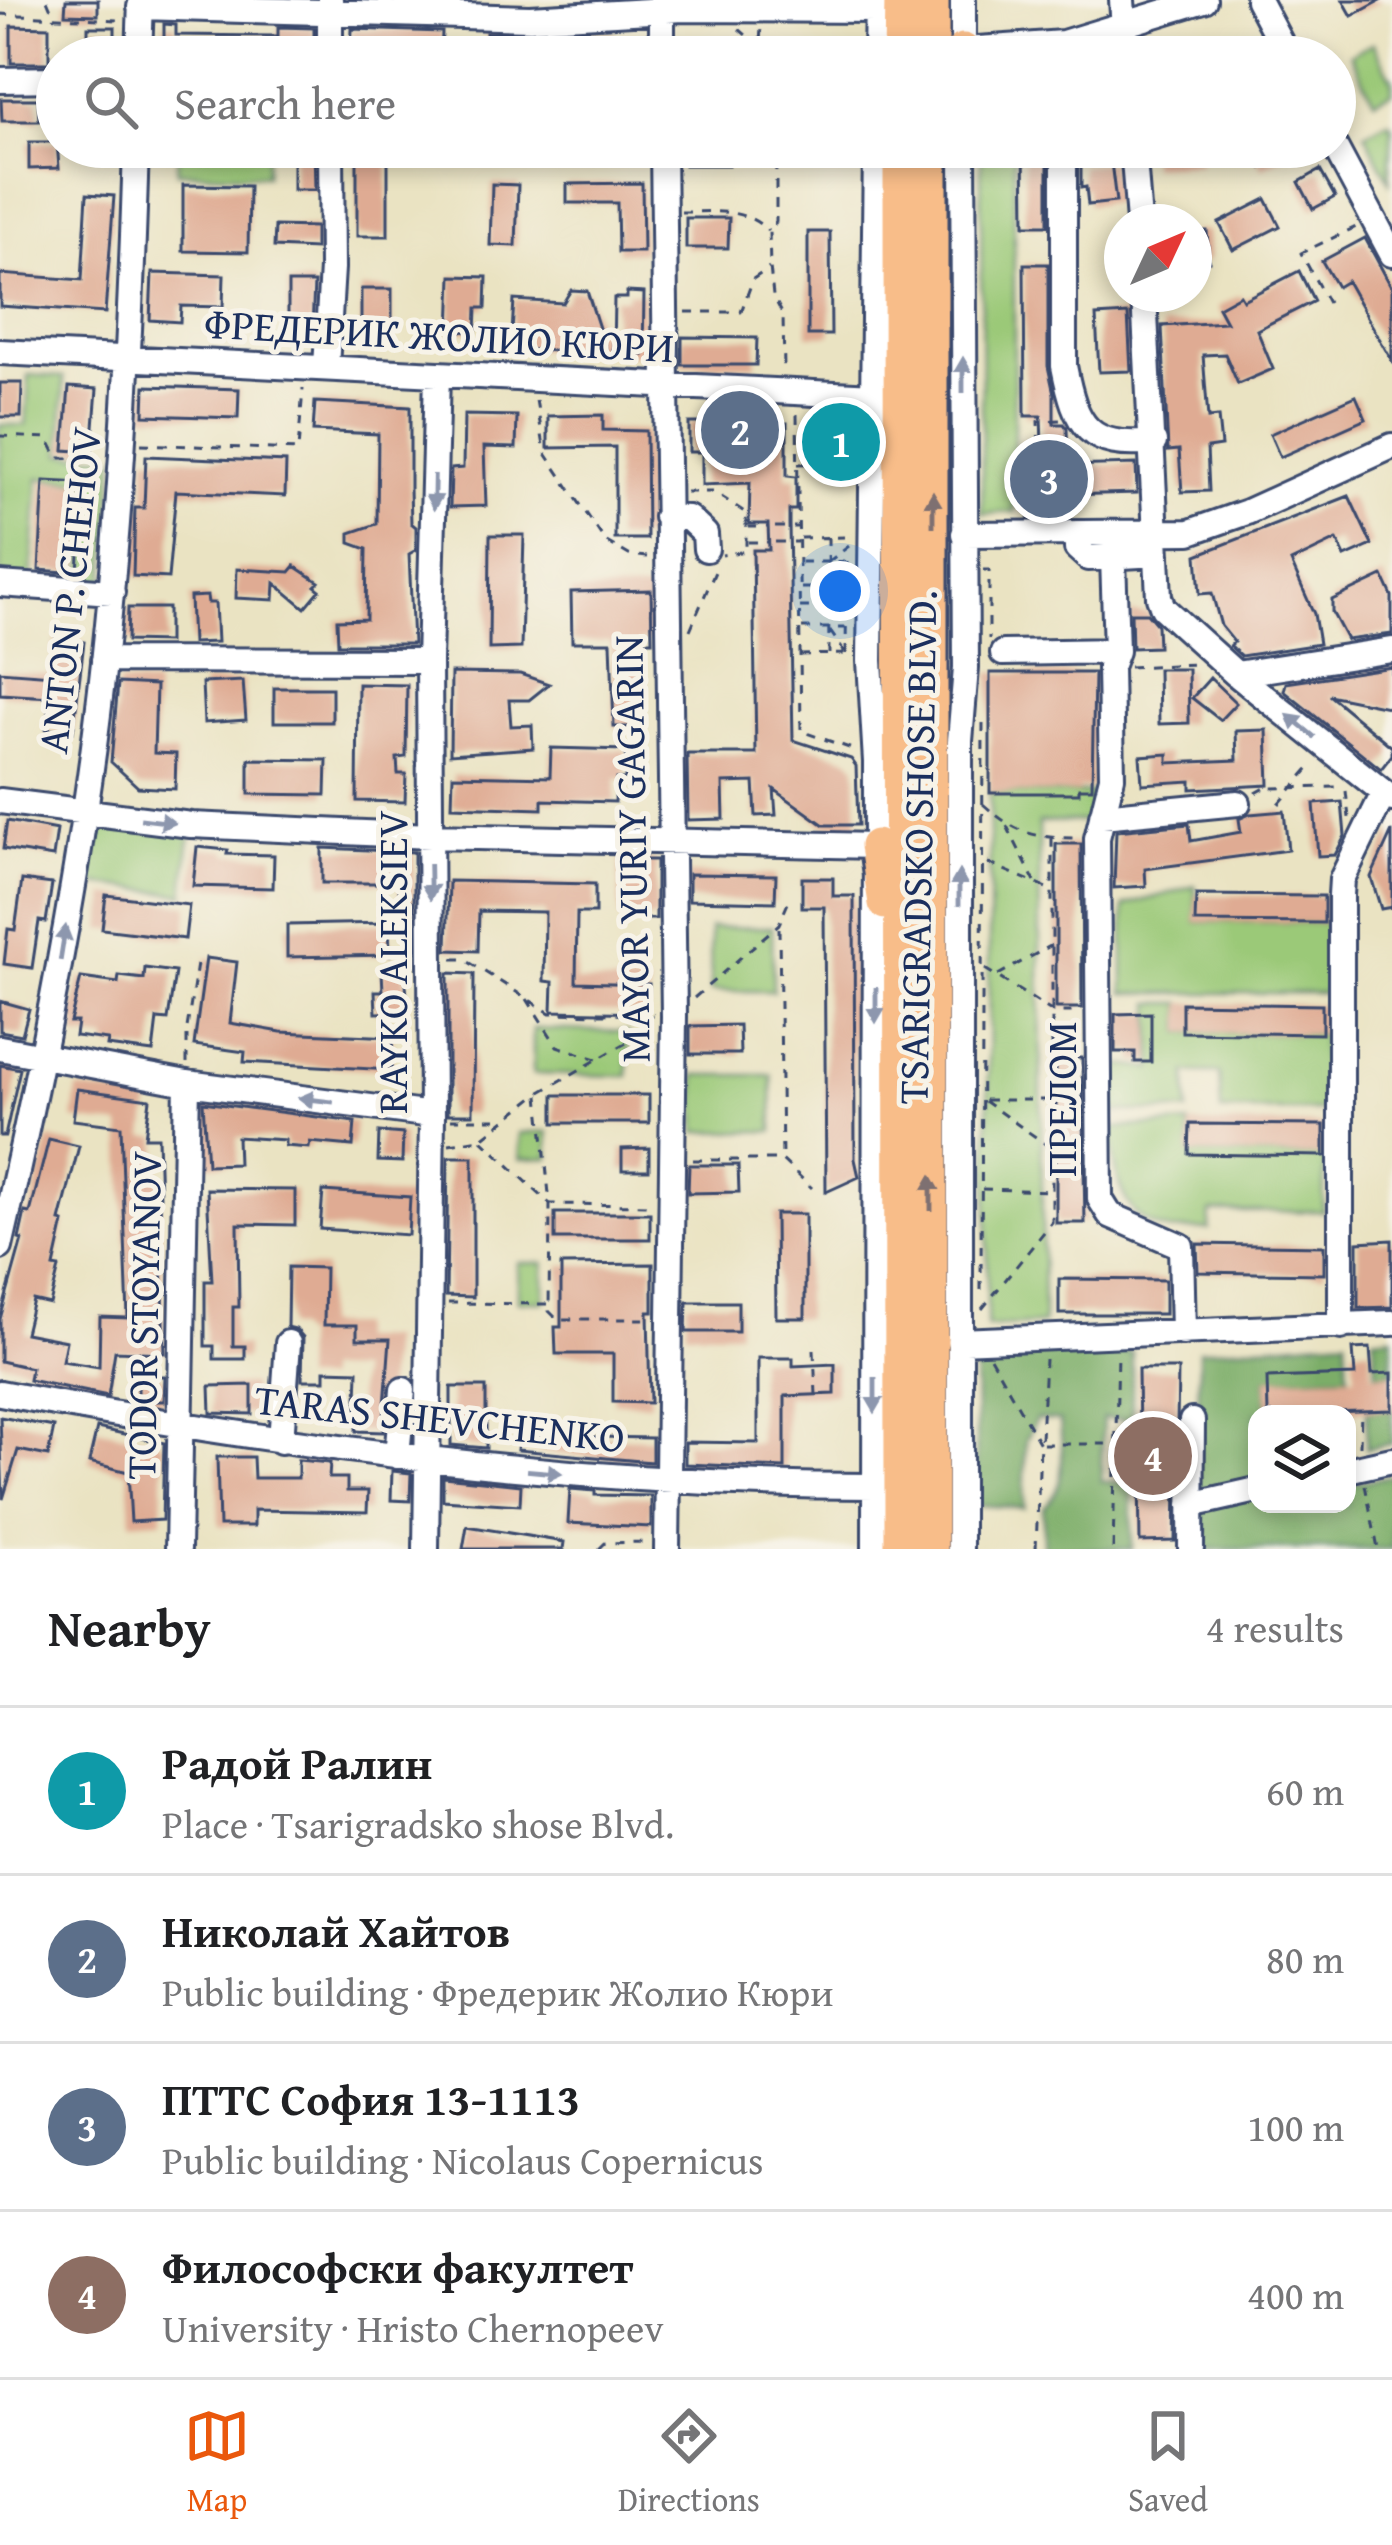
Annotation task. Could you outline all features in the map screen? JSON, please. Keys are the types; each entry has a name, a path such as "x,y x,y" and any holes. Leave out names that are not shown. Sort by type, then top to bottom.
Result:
{"highway":[{"path":"932,0 946,36"},
{"path":"885,3 895,36"},
{"name":"TSARIGRADSKO SHOSE BLVD.","path":"900,168 901,1549"},
{"name":"TSARIGRADSKO SHOSE BLVD.","path":"931,168 931,1549"},
{"path":"931,228 947,189 946,168"},
{"path":"876,846 900,998"},
{"path":"931,1310 946,1401 946,1512 957,1549"}],"street":[{"path":"957,36 963,0"},
{"path":"1122,0 1124,36"},
{"path":"1098,36 1204,0"},
{"path":"1258,0 1277,36"},
{"path":"140,9 330,6 532,18 662,6 885,3 873,36"},
{"path":"0,80 36,79"},
{"name":"ANTON P. CHEHOV","path":"0,1247 44,1058 104,660 129,443 135,168"},
{"path":"326,367 331,168"},
{"name":"MAYOR YURIY GAGARIN","path":"663,168 674,1016 667,1546"},
{"name":"TSARIGRADSKO SHOSE BLVD.","path":"875,1549 876,846 870,661 876,168"},
{"name":"TSARIGRADSKO SHOSE BLVD.","path":"957,1549 970,1341 960,741 966,668 963,168"},
{"path":"1064,168 1064,366 1080,420 1091,436 1109,442 1154,442"},
{"path":"1135,168 1138,204"},
{"path":"1350,168 1382,214 1392,254"},
{"path":"1145,312 1163,608 1236,674 1388,796 1342,879 1342,1327"},
{"name":"ФРЕДЕРИК ЖОЛИО КЮРИ","path":"0,352 875,396"},
{"name":"RAYKO ALEKSIEV","path":"426,1549 432,1145 429,662 437,375"},
{"path":"1077,533 1080,553 1088,558 1113,556 1207,528 1392,446"},
{"path":"666,517 688,518 705,534 706,549"},
{"path":"964,534 1077,533 1156,544"},
{"name":"ПРЕЛОМ","path":"1113,556 1112,777 1100,827 1100,1199 1110,1215 1181,1246 1183,1334"},
{"path":"0,584 112,592"},
{"path":"996,647 1113,659"},
{"path":"1236,674 1392,650"},
{"path":"104,660 429,662"},
{"path":"0,801 191,825 430,836 876,846"},
{"path":"1100,827 1238,803"},
{"path":"0,1048 187,1083 432,1115"},
{"name":"TODOR STOYANOV","path":"178,1549 187,1083"},
{"path":"970,1341 1392,1323"},
{"path":"281,1441 288,1343"},
{"path":"397,1456 403,1390"},
{"name":"TARAS SHEVCHENKO","path":"0,1393 179,1427 428,1461 668,1483 875,1486"},
{"path":"1191,1549 1192,1421"},
{"path":"1356,1468 1392,1460"},
{"path":"1191,1505 1248,1492"}],"path":[{"path":"47,0 55,19"},
{"path":"761,36 762,8"},
{"path":"0,14 55,19 140,9"},
{"path":"776,168 770,266 773,296 783,316 783,370 796,392 801,731 859,751"},
{"path":"677,212 731,212 756,219 769,232"},
{"path":"1328,303 1301,253 1382,214"},
{"path":"664,311 741,312 753,279 770,266"},
{"path":"534,380 545,452 605,541 629,555 667,559"},
{"path":"0,436 48,439 58,458 97,460 129,443 298,450 303,388"},
{"path":"1041,519 1038,421 1080,420"},
{"path":"797,464 862,463"},
{"path":"668,639 686,638 723,555 746,551 746,514 714,492 692,493"},
{"path":"746,527 798,527"},
{"path":"828,537 829,654"},
{"path":"746,542 860,537 828,562"},
{"path":"799,562 859,562"},
{"path":"846,654 847,562"},
{"path":"981,570 989,570 996,647"},
{"path":"800,588 847,588"},
{"path":"800,607 828,607"},
{"path":"800,628 846,628"},
{"path":"828,628 846,654"},
{"path":"800,655 846,654"},
{"path":"1113,659 1210,664"},
{"path":"983,712 981,1310 1052,1222 1052,838"},
{"path":"1279,804 1321,754"},
{"path":"1238,803 1264,788 1346,787 1356,847"},
{"path":"982,802 1006,824 1034,837 1052,838 1100,827"},
{"path":"1006,824 1036,884"},
{"path":"985,862 1052,890"},
{"path":"782,1160 779,924 788,903"},
{"path":"432,1145 481,1139 539,1093 674,1016 779,924"},
{"path":"996,976 1053,945"},
{"path":"431,959 464,958 550,1013 674,1016"},
{"path":"187,1083 187,1028 197,964"},
{"path":"984,968 1053,1012 1100,1012"},
{"path":"526,998 557,1046 598,1059"},
{"path":"539,1093 550,1204 549,1311 556,1319 671,1319"},
{"path":"983,1100 1053,1100"},
{"path":"983,1100 1053,1149"},
{"path":"432,1115 507,1119"},
{"path":"481,1139 550,1204 671,1205"},
{"path":"672,1160 782,1160 812,1189"},
{"path":"982,1189 1052,1191"},
{"path":"431,1303 549,1304"},
{"path":"1036,1549 1045,1339"},
{"path":"970,1341 1040,1444"},
{"path":"814,1350 816,1395"},
{"path":"1113,1549 1118,1369"},
{"path":"1360,1412 1360,1424"},
{"path":"1040,1444 1118,1444"},
{"path":"599,1549 605,1543 667,1546"}],"green space":[{"path":"1373,43 1392,79 1392,92 1374,101 1356,66 1356,51"},
{"path":"1389,121 1392,127 1389,181 1365,133"},
{"path":"177,168 266,168 266,175 177,172"},
{"path":"949,168 952,168 955,509 946,508"},
{"path":"981,168 1014,168 1014,512 982,514"},
{"path":"29,375 64,377 61,454 115,457 105,582 82,582 89,481 39,478 31,579 0,578 0,425 26,425"},
{"path":"990,793 1092,793 1092,821 1039,823 1043,1324 987,1327"},
{"path":"84,812 191,825 184,894 73,882"},
{"path":"1195,886 1196,922 1327,923 1326,993 1124,993 1124,906"},
{"path":"772,927 773,991 711,991 710,928"},
{"path":"1152,1003 1182,1003 1182,1032 1322,1034 1323,1111 1221,1111 1219,1073 1187,1073 1188,1111 1111,1112 1112,1064 1153,1069"},
{"path":"533,1029 628,1032 628,1076 533,1074"},
{"path":"696,1075 772,1075 773,1131 697,1132"},
{"path":"1189,1124 1190,1154 1325,1156 1323,1211 1210,1212 1209,1229 1174,1231 1152,1225 1129,1205 1122,1191 1111,1128"},
{"path":"548,1132 549,1158 520,1159 519,1133"},
{"path":"518,1263 544,1263 544,1301 518,1301"},
{"path":"1392,1335 1392,1373 1376,1374 1374,1337"},
{"path":"1346,1338 1348,1375 1267,1379 1268,1405 1248,1405 1248,1513 1356,1513 1356,1483 1392,1475 1392,1549 1196,1549 1199,1350"},
{"path":"1132,1352 1132,1420 1103,1418 1101,1481 1132,1484 1132,1549 1043,1549 1043,1508 1062,1468 1060,1421 1036,1419 1026,1441 1024,1508 977,1505 975,1353"},
{"path":"1392,1410 1392,1443 1366,1449 1367,1411"}],"building":[{"path":"66,0 98,0 98,15 65,14"},
{"path":"1343,0 1382,0 1352,16"},
{"path":"164,24 176,25 176,35 278,36 164,36"},
{"path":"11,26 49,27 49,36 36,36 36,63 11,63"},
{"path":"88,27 115,27 115,36 88,36"},
{"path":"278,27 314,28 314,36 278,36"},
{"path":"352,29 442,32 442,36 352,36"},
{"path":"614,33 614,36 486,36"},
{"path":"1,99 36,99 36,121 2,121"},
{"path":"29,142 36,142 36,168 59,168 29,169"},
{"path":"293,168 314,168 315,190 293,190"},
{"path":"357,168 388,168 388,236 357,236"},
{"path":"1024,168 1048,168 1048,225 1025,225"},
{"path":"1081,168 1112,168 1116,202 1088,205 1086,187 1081,188"},
{"path":"1320,170 1335,197 1313,209 1299,182"},
{"path":"642,183 643,252 618,252 617,203 567,203 567,184"},
{"path":"492,184 518,185 516,246 490,245"},
{"path":"183,185 249,186 248,252 183,251"},
{"path":"87,194 114,196 105,313 0,306 0,274 82,280"},
{"path":"1266,199 1280,226 1233,250 1219,223"},
{"path":"686,218 729,218 728,248 686,248"},
{"path":"275,226 315,227 315,249 274,247"},
{"path":"808,232 830,232 831,335 808,335"},
{"path":"1365,238 1392,288 1392,361 1347,281 1337,287 1322,261"},
{"path":"1024,264 1048,264 1048,366 1054,424 1067,428 1068,466 1136,464 1137,493 1064,495 1065,506 1044,506 1041,416 1025,416"},
{"path":"1299,271 1314,301 1257,330 1273,369 1238,384 1225,354 1203,355 1208,418 1218,417 1221,446 1207,448 1209,491 1182,492 1179,450 1168,451 1162,326 1226,322 1218,307 1240,295 1243,300"},
{"path":"152,273 224,275 223,307 181,306 180,322 150,320"},
{"path":"452,276 487,277 486,308 477,308 476,332 450,331"},
{"path":"288,283 314,283 312,328 288,328"},
{"path":"361,289 392,289 392,339 361,339"},
{"path":"571,290 587,291 607,353 511,349 514,300 563,303"},
{"path":"627,292 644,293 643,355 613,354 614,298 627,298"},
{"path":"1128,314 1131,371 1099,372 1096,316"},
{"path":"682,337 757,338 756,365 682,365"},
{"path":"0,383 22,383 21,417 0,417"},
{"path":"145,386 239,389 238,418 144,415"},
{"path":"69,387 97,389 92,452 64,450"},
{"path":"1356,396 1366,419 1280,457 1270,434"},
{"path":"315,402 410,407 411,523 416,527 416,550 409,554 413,644 338,644 337,620 366,619 367,549 350,543 350,533 377,524 378,434 313,431"},
{"path":"464,415 517,416 516,448 484,447 486,506 450,507 451,469 463,468"},
{"path":"603,415 603,430 646,431 647,539 615,539 615,447 548,448 548,416"},
{"path":"689,423 787,423 787,476 796,477 796,510 789,510 793,740 851,759 856,766 858,825 824,825 774,789 776,815 756,816 754,782 723,783 724,819 688,820 687,754 756,754 753,550 769,550 768,524 749,524 750,483 702,485 702,452 689,452"},
{"path":"146,456 286,462 285,496 176,491 168,578 133,576 135,508 144,508"},
{"path":"44,481 83,483 78,573 39,570"},
{"path":"1349,496 1372,545 1345,557 1337,540 1291,562 1314,614 1319,644 1241,656 1230,646 1234,642 1221,626 1212,593 1200,594 1197,555"},
{"path":"490,535 524,535 521,648 489,649"},
{"path":"295,566 319,582 315,586 320,590 305,608 275,583 274,600 236,598 237,569 290,572"},
{"path":"1383,576 1392,596 1392,634 1347,640 1332,612 1332,600"},
{"path":"651,590 652,641 639,641 641,727 614,727 611,642 572,642 571,592"},
{"path":"207,596 208,603 215,603 217,642 192,643 190,597"},
{"path":"128,608 168,608 168,642 127,641"},
{"path":"1131,613 1147,613 1157,625 1158,647 1132,648"},
{"path":"56,638 84,642 73,732 46,729 50,697 0,694 0,671 52,675"},
{"path":"1392,667 1392,708 1329,695 1392,747 1381,769 1284,691 1286,683"},
{"path":"1158,669 1188,669 1189,723 1159,724"},
{"path":"451,673 520,674 549,684 529,700 509,700 511,726 532,725 533,748 450,754"},
{"path":"990,673 1094,673 1092,788 1079,788 1079,793 990,793"},
{"path":"1210,678 1236,703 1220,720 1192,698"},
{"path":"243,681 246,720 204,723 202,683"},
{"path":"118,683 156,685 154,753 176,754 175,789 138,787 111,762"},
{"path":"358,684 407,685 406,757 397,758 398,774 406,774 405,802 357,801"},
{"path":"274,688 332,688 332,722 274,722"},
{"path":"1267,730 1269,785 1191,789 1191,781 1142,784 1140,756 1168,754 1168,763 1237,760 1236,731"},
{"path":"551,748 626,750 625,779 616,779 615,802 542,800 542,809 452,806 453,775 550,777"},
{"path":"249,759 327,760 326,795 249,794"},
{"path":"1342,802 1345,836 1335,855 1318,856 1314,804"},
{"path":"1284,811 1288,850 1145,869 1146,886 1114,888 1116,831 1189,824 1191,841 1241,832 1239,819 1250,814"},
{"path":"7,821 57,830 53,857 3,849"},
{"path":"1392,831 1392,907 1381,909 1371,877"},
{"path":"1056,844 1081,844 1082,1008 1056,1008"},
{"path":"197,847 228,850 227,854 274,855 273,888 193,886"},
{"path":"322,848 414,852 414,918 403,918 398,883 322,883"},
{"path":"619,860 656,860 656,919 619,919"},
{"path":"689,874 776,875 775,902 689,900"},
{"path":"802,878 833,878 833,896 854,896 855,1159 859,1177 826,1192 824,907 802,907"},
{"path":"22,880 52,884 46,922 39,921 32,968 4,964 8,929 15,930"},
{"path":"449,881 595,884 595,913 577,913 576,982 649,984 648,1013 552,1011 553,982 544,981 545,912 479,911 478,951 447,950"},
{"path":"106,895 189,905 185,939 102,929"},
{"path":"1196,895 1324,896 1324,923 1195,922"},
{"path":"389,923 390,955 287,957 287,925"},
{"path":"206,958 237,962 230,1023 281,1032 393,1037 391,1070 244,1062 245,1052 194,1045"},
{"path":"145,968 175,972 168,1020 157,1019 153,1052 75,1036 77,1022 70,1022 81,978 118,983 119,976 144,979"},
{"path":"405,969 408,1012 376,1013 375,991 383,991 382,971"},
{"path":"448,973 474,974 473,1114 448,1114"},
{"path":"0,1001 29,1009 22,1035 0,1031"},
{"path":"1182,1003 1322,1005 1322,1034 1182,1032"},
{"path":"1151,1013 1151,1062 1135,1062 1135,1052 1115,1052 1115,1014"},
{"path":"739,1025 740,1054 690,1054 690,1026"},
{"path":"1056,1058 1082,1058 1085,1223 1056,1223"},
{"path":"0,1065 20,1069 5,1136 0,1136"},
{"path":"77,1089 150,1099 145,1137 158,1137 165,1353 115,1351 108,1396 29,1380 31,1368 0,1361 0,1319 25,1212 30,1213 49,1139 79,1146 60,1221 64,1222 54,1267 59,1268 50,1304 33,1300 25,1333 66,1341 62,1361 99,1367 100,1317 128,1318 121,1126 73,1120"},
{"path":"554,1095 649,1095 649,1123 554,1123"},
{"path":"203,1102 355,1122 353,1146 310,1142 309,1148 285,1146 285,1140 237,1137 238,1164 207,1165"},
{"path":"1190,1124 1324,1125 1324,1156 1189,1154"},
{"path":"379,1132 403,1134 402,1162 378,1161"},
{"path":"649,1148 649,1170 622,1170 622,1149"},
{"path":"448,1157 473,1157 473,1297 446,1296"},
{"path":"689,1165 738,1165 739,1192 688,1193"},
{"path":"207,1189 295,1190 295,1225 238,1224 239,1307 233,1307 233,1346 245,1346 245,1359 214,1359 214,1346 205,1346 205,1281 212,1281"},
{"path":"323,1191 410,1197 408,1235 320,1229"},
{"path":"555,1213 650,1213 650,1239 555,1239"},
{"path":"775,1214 805,1214 805,1318 776,1318"},
{"path":"1392,1240 1392,1307 1358,1308 1358,1242"},
{"path":"1197,1244 1324,1246 1324,1274 1198,1272"},
{"path":"653,1264 653,1312 648,1312 650,1403 613,1402 613,1354 556,1354 561,1265"},
{"path":"288,1267 325,1268 324,1325 357,1325 357,1339 390,1339 383,1432 356,1431 358,1371 325,1370 325,1380 302,1380 303,1337 287,1327"},
{"path":"1059,1279 1165,1280 1165,1314 1059,1314"},
{"path":"687,1302 738,1302 738,1332 686,1332"},
{"path":"1370,1348 1372,1374 1392,1373 1392,1410 1268,1405 1267,1378 1355,1375 1353,1349"},
{"path":"758,1358 793,1358 793,1366 835,1364 835,1394 785,1396 785,1468 685,1464 685,1442 758,1443"},
{"path":"1138,1369 1178,1369 1175,1541 1140,1542 1139,1476 1126,1476 1126,1435 1139,1435"},
{"path":"138,1376 165,1376 164,1401 138,1401"},
{"path":"252,1385 252,1414 211,1413 210,1386"},
{"path":"451,1387 486,1387 486,1448 451,1445"},
{"path":"0,1417 54,1427 48,1456 18,1450 3,1499"},
{"path":"520,1419 541,1421 540,1436 652,1438 652,1462 517,1450"},
{"path":"97,1428 164,1443 162,1520 131,1522 128,1472 89,1462"},
{"path":"217,1457 253,1457 254,1478 298,1478 298,1460 330,1463 329,1478 347,1478 347,1491 368,1491 367,1512 254,1510 254,1526 219,1526"},
{"path":"392,1471 411,1473 410,1501 391,1500"},
{"path":"443,1477 521,1485 520,1505 443,1500"},
{"path":"570,1489 595,1491 595,1495 651,1496 651,1527 568,1523"},
{"path":"467,1526 564,1542 563,1549 463,1549"}],"place":[{"name":"Николай Хайтов","path":"740,430"},
{"name":"Радой Ралин","path":"841,442"},
{"name":"ПТТС София 13-1113","path":"1049,479"},
{"name":"Философски факултет","path":"1153,1456"}]}
